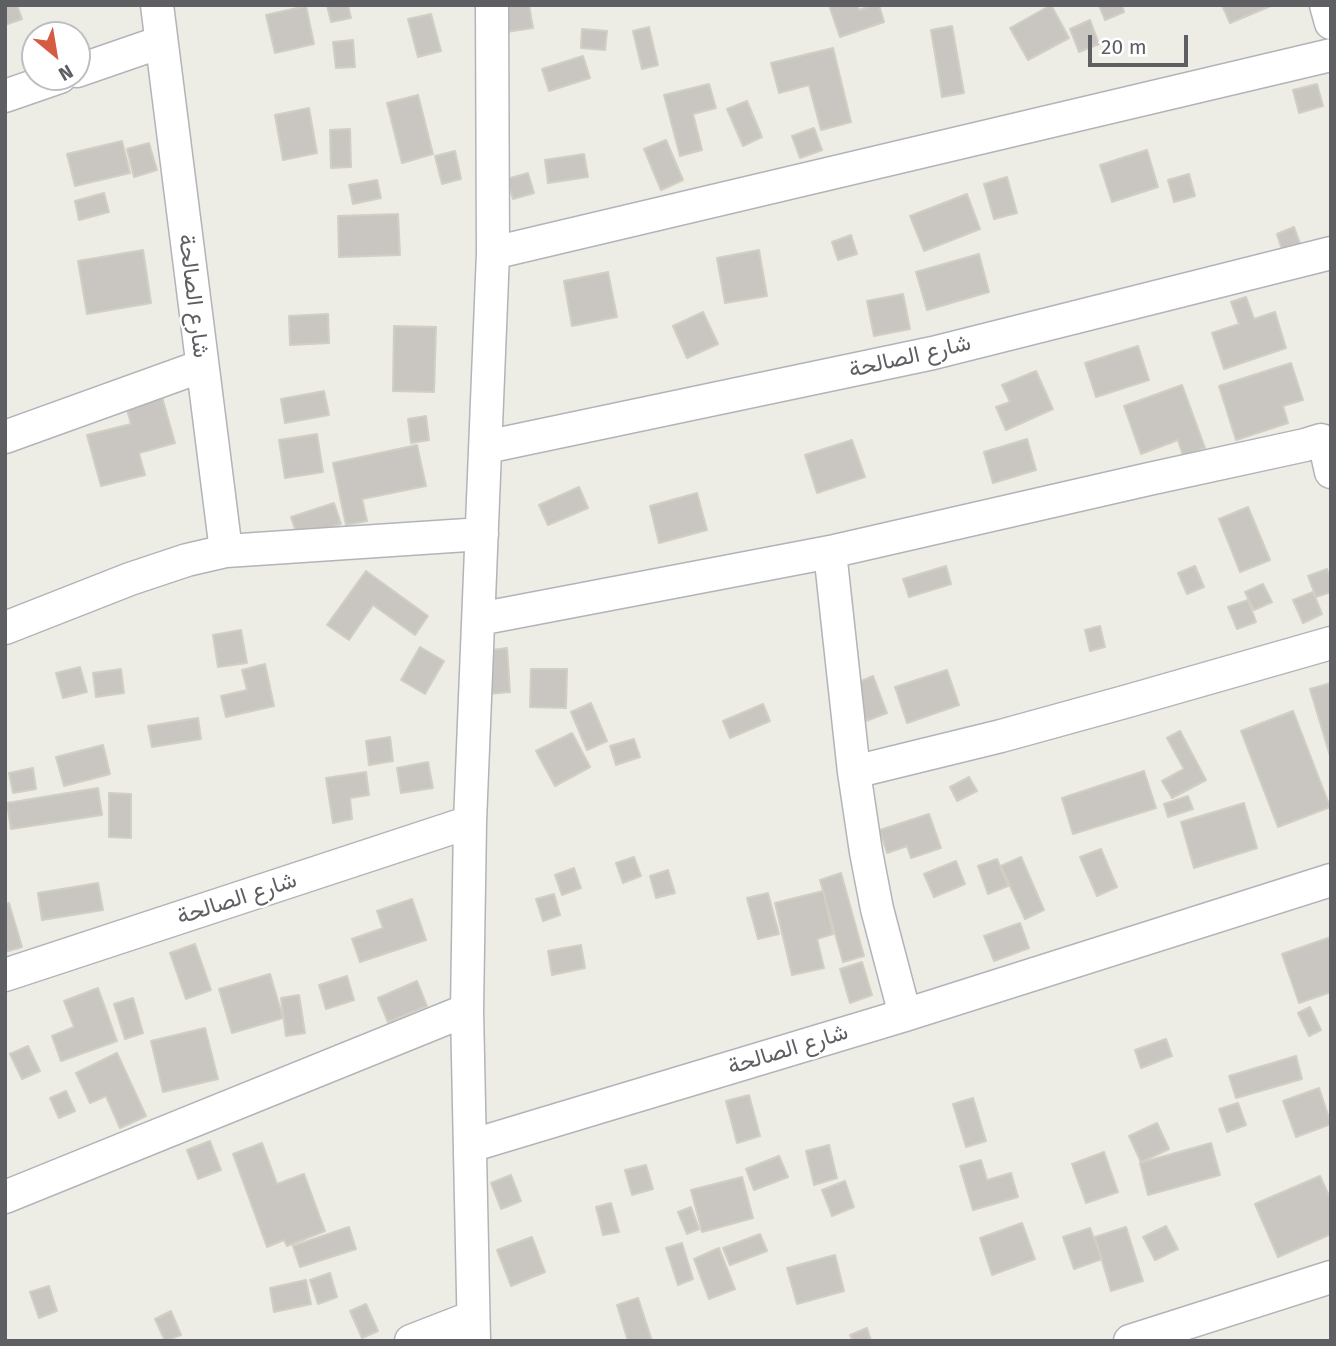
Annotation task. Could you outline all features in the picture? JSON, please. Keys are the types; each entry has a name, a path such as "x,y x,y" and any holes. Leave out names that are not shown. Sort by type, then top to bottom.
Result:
{"street":[{"name":"شارع الصالحة","path":"157,5 226,551"},
{"path":"411,1341 473,1329 467,1010 470,822 493,253 492,5"},
{"path":"1326,5 1331,23"},
{"path":"91,66 161,42"},
{"path":"493,253 1331,55"},
{"name":"شارع الصالحة","path":"486,447 933,353 1331,253"},
{"path":"5,437 202,366"},
{"path":"479,619 830,552 1305,445 1326,432 1331,472"},
{"path":"5,628 130,579 187,560 226,551 482,534"},
{"path":"830,552 854,772 866,852 877,909 905,1015"},
{"path":"854,772 1001,736 1331,643"},
{"name":"شارع الصالحة","path":"5,975 470,822"},
{"name":"شارع الصالحة","path":"470,1146 905,1015 1331,880"},
{"path":"5,1197 467,1010"},
{"path":"1130,1341 1331,1277"}],"building":[{"path":"5,5 17,5 22,19 5,25"},
{"path":"327,5 348,5 351,18 331,22"},
{"path":"495,5 529,5 533,28 499,33"},
{"path":"829,5 857,5 859,10 879,5 884,22 840,37"},
{"path":"1051,5 1069,38 1028,60 1010,28"},
{"path":"1099,5 1122,5 1124,12 1105,20"},
{"path":"1222,5 1273,5 1230,23"},
{"path":"306,6 314,44 275,53 266,15"},
{"path":"431,14 441,51 418,57 408,19"},
{"path":"1090,20 1099,44 1079,52 1070,29"},
{"path":"952,26 964,93 942,97 931,30"},
{"path":"649,27 658,65 642,69 633,31"},
{"path":"582,29 607,31 605,50 581,48"},
{"path":"353,40 355,67 336,68 333,42"},
{"path":"833,48 851,122 821,130 809,85 779,93 771,63"},
{"path":"583,56 590,78 549,91 542,69"},
{"path":"709,84 716,108 693,114 702,150 680,156 664,95"},
{"path":"1317,84 1323,106 1299,113 1293,90"},
{"path":"418,95 433,154 402,163 387,103"},
{"path":"747,101 762,137 743,146 727,109"},
{"path":"309,108 317,153 283,160 275,115"},
{"path":"814,128 822,150 800,158 792,136"},
{"path":"350,129 351,167 331,168 330,130"},
{"path":"666,140 683,180 661,190 644,149"},
{"path":"122,141 130,173 75,186 67,154"},
{"path":"149,143 157,170 134,177 127,149"},
{"path":"1147,150 1158,187 1112,202 1100,165"},
{"path":"455,151 461,179 442,184 435,156"},
{"path":"584,154 588,177 548,183 545,160"},
{"path":"528,173 534,193 513,199 507,179"},
{"path":"1189,174 1195,196 1174,202 1168,180"},
{"path":"1007,177 1017,213 994,219 984,184"},
{"path":"377,180 381,198 353,204 349,185"},
{"path":"104,193 109,212 79,220 75,201"},
{"path":"967,194 980,229 924,251 910,216"},
{"path":"398,214 400,255 339,257 338,216"},
{"path":"1294,227 1301,246 1283,253 1277,234"},
{"path":"851,235 857,254 838,260 832,242"},
{"path":"143,250 151,303 87,314 78,261"},
{"path":"759,250 767,296 725,303 717,258"},
{"path":"979,254 989,292 927,310 916,272"},
{"path":"608,272 617,317 572,326 564,281"},
{"path":"903,294 910,329 874,336 867,301"},
{"path":"1246,297 1254,319 1275,312 1286,348 1224,369 1212,333 1239,324 1231,302"},
{"path":"703,312 718,344 687,358 673,326"},
{"path":"328,314 329,343 290,345 289,316"},
{"path":"394,326 436,327 434,392 393,391"},
{"path":"1138,346 1149,380 1096,397 1085,363"},
{"path":"1291,363 1303,400 1283,406 1288,423 1236,440 1219,386"},
{"path":"1036,371 1053,409 1006,430 996,407 1010,402 1002,385"},
{"path":"1182,385 1205,448 1183,456 1178,440 1141,454 1124,406"},
{"path":"324,391 329,415 285,423 281,399"},
{"path":"162,397 175,443 139,453 145,475 101,486 87,435 131,424 126,406"},
{"path":"426,416 429,440 411,443 408,419"},
{"path":"317,434 323,472 285,478 279,440"},
{"path":"1027,439 1036,470 993,483 984,452"},
{"path":"852,440 865,477 817,493 805,455"},
{"path":"417,445 426,486 362,499 367,521 346,525 333,463"},
{"path":"579,487 588,508 548,525 539,505"},
{"path":"697,493 707,530 659,543 650,506"},
{"path":"334,503 341,524 298,538 291,517"},
{"path":"1248,507 1270,560 1240,572 1219,519"},
{"path":"946,566 951,584 909,597 903,579"},
{"path":"1195,566 1204,587 1187,594 1178,573"},
{"path":"1327,569 1331,579 1331,592 1316,597 1308,576"},
{"path":"366,571 428,616 415,635 373,605 349,640 327,625"},
{"path":"1263,584 1272,602 1254,610 1245,592"},
{"path":"1313,592 1322,614 1303,623 1293,600"},
{"path":"1248,600 1256,622 1237,629 1228,607"},
{"path":"1100,626 1105,647 1090,651 1085,630"},
{"path":"241,630 247,663 218,667 213,635"},
{"path":"420,647 444,661 425,694 401,680"},
{"path":"507,648 510,692 489,694 485,651"},
{"path":"265,664 274,706 226,717 221,696 247,690 242,670"},
{"path":"80,667 87,692 63,698 56,673"},
{"path":"121,669 124,693 96,697 93,673"},
{"path":"531,669 567,669 566,708 530,707"},
{"path":"947,670 959,705 907,723 895,687"},
{"path":"873,676 887,713 866,721 852,685"},
{"path":"1331,683 1331,759 1310,689"},
{"path":"591,703 607,741 587,750 571,712"},
{"path":"763,704 770,721 730,738 723,721"},
{"path":"1293,711 1330,807 1278,827 1241,731"},
{"path":"198,718 201,739 152,747 148,726"},
{"path":"1180,731 1206,780 1172,798 1162,781 1184,769 1167,738"},
{"path":"572,733 590,767 555,786 536,751"},
{"path":"390,737 393,761 369,765 366,741"},
{"path":"634,739 640,757 616,765 610,746"},
{"path":"103,745 110,774 64,786 56,757"},
{"path":"428,762 433,788 401,793 397,768"},
{"path":"33,768 36,789 13,793 9,773"},
{"path":"1144,771 1156,808 1073,834 1062,798"},
{"path":"366,772 369,795 350,798 352,819 333,823 326,778"},
{"path":"969,777 977,791 957,801 950,787"},
{"path":"98,788 102,815 11,829 7,803"},
{"path":"109,793 131,794 131,838 109,837"},
{"path":"1188,796 1193,809 1168,817 1164,804"},
{"path":"1244,803 1257,848 1194,868 1181,822"},
{"path":"929,814 941,848 911,858 907,846 887,853 880,830"},
{"path":"1101,849 1117,887 1097,896 1080,857"},
{"path":"634,857 641,876 623,883 616,863"},
{"path":"1021,857 1044,910 1025,919 1001,866"},
{"path":"997,859 1008,886 988,894 978,866"},
{"path":"956,861 965,884 934,897 924,874"},
{"path":"574,868 581,888 562,895 555,875"},
{"path":"668,870 675,893 656,898 650,876"},
{"path":"841,873 864,956 843,962 820,880"},
{"path":"98,883 103,910 42,920 38,893"},
{"path":"823,891 833,934 817,939 824,968 792,975 775,903"},
{"path":"768,893 779,934 758,939 747,898"},
{"path":"554,894 560,915 543,921 536,899"},
{"path":"412,899 426,940 360,962 352,939 383,928 377,911"},
{"path":"9,903 22,947 5,952 5,904"},
{"path":"1020,923 1029,948 994,961 984,936"},
{"path":"1331,937 1331,992 1299,1003 1282,954"},
{"path":"195,944 211,990 186,999 170,953"},
{"path":"581,945 585,968 552,975 548,951"},
{"path":"862,962 872,995 850,1003 840,969"},
{"path":"270,974 283,1018 232,1033 219,989"},
{"path":"347,976 354,1000 326,1009 319,985"},
{"path":"417,981 427,1006 388,1022 378,998"},
{"path":"98,988 117,1041 61,1061 52,1036 74,1027 64,1001"},
{"path":"299,995 305,1033 286,1036 281,998"},
{"path":"133,998 143,1033 125,1039 114,1004"},
{"path":"1310,1007 1321,1030 1309,1036 1298,1013"},
{"path":"205,1028 218,1079 163,1092 151,1041"},
{"path":"1166,1039 1172,1056 1141,1068 1135,1050"},
{"path":"28,1046 40,1071 22,1079 10,1054"},
{"path":"117,1053 146,1116 120,1128 106,1096 90,1103 76,1073"},
{"path":"1296,1056 1302,1079 1236,1098 1229,1076"},
{"path":"1319,1088 1331,1124 1296,1137 1283,1101"},
{"path":"66,1091 75,1111 59,1118 50,1098"},
{"path":"749,1095 760,1136 737,1143 726,1101"},
{"path":"973,1098 986,1141 966,1147 953,1104"},
{"path":"1238,1103 1246,1125 1227,1132 1219,1109"},
{"path":"1157,1123 1169,1149 1141,1162 1129,1136"},
{"path":"210,1141 221,1170 198,1179 187,1150"},
{"path":"262,1143 277,1184 304,1174 325,1231 287,1246 284,1240 267,1247 233,1154"},
{"path":"1211,1143 1220,1175 1148,1195 1140,1163"},
{"path":"829,1145 837,1178 814,1185 806,1151"},
{"path":"1104,1152 1118,1192 1086,1203 1072,1164"},
{"path":"779,1156 788,1177 754,1190 746,1169"},
{"path":"981,1160 987,1180 1011,1173 1018,1197 973,1210 960,1166"},
{"path":"646,1165 653,1189 632,1195 625,1170"},
{"path":"511,1175 521,1201 501,1209 491,1183"},
{"path":"1320,1176 1331,1200 1331,1234 1278,1257 1255,1204"},
{"path":"742,1177 753,1218 702,1232 691,1190"},
{"path":"845,1181 854,1207 832,1216 822,1190"},
{"path":"611,1203 619,1232 603,1235 596,1207"},
{"path":"691,1207 699,1229 687,1234 678,1212"},
{"path":"1022,1223 1035,1259 992,1275 980,1238"},
{"path":"1166,1226 1178,1249 1155,1260 1143,1237"},
{"path":"349,1227 356,1249 300,1267 293,1246"},
{"path":"1126,1227 1143,1281 1111,1291 1095,1237"},
{"path":"1090,1228 1102,1259 1074,1269 1063,1237"},
{"path":"760,1234 767,1251 730,1265 723,1248"},
{"path":"532,1237 545,1272 511,1286 497,1250"},
{"path":"682,1243 693,1279 678,1285 666,1248"},
{"path":"719,1248 735,1289 709,1299 694,1259"},
{"path":"835,1255 844,1291 797,1304 787,1268"},
{"path":"330,1273 337,1297 318,1304 310,1280"},
{"path":"306,1280 311,1304 274,1312 270,1288"},
{"path":"49,1286 57,1311 39,1318 30,1292"},
{"path":"638,1298 652,1341 628,1341 617,1305"},
{"path":"366,1304 378,1331 362,1338 350,1311"},
{"path":"171,1311 181,1335 165,1341 155,1319"},
{"path":"867,1328 871,1341 853,1341 850,1335"}]}
